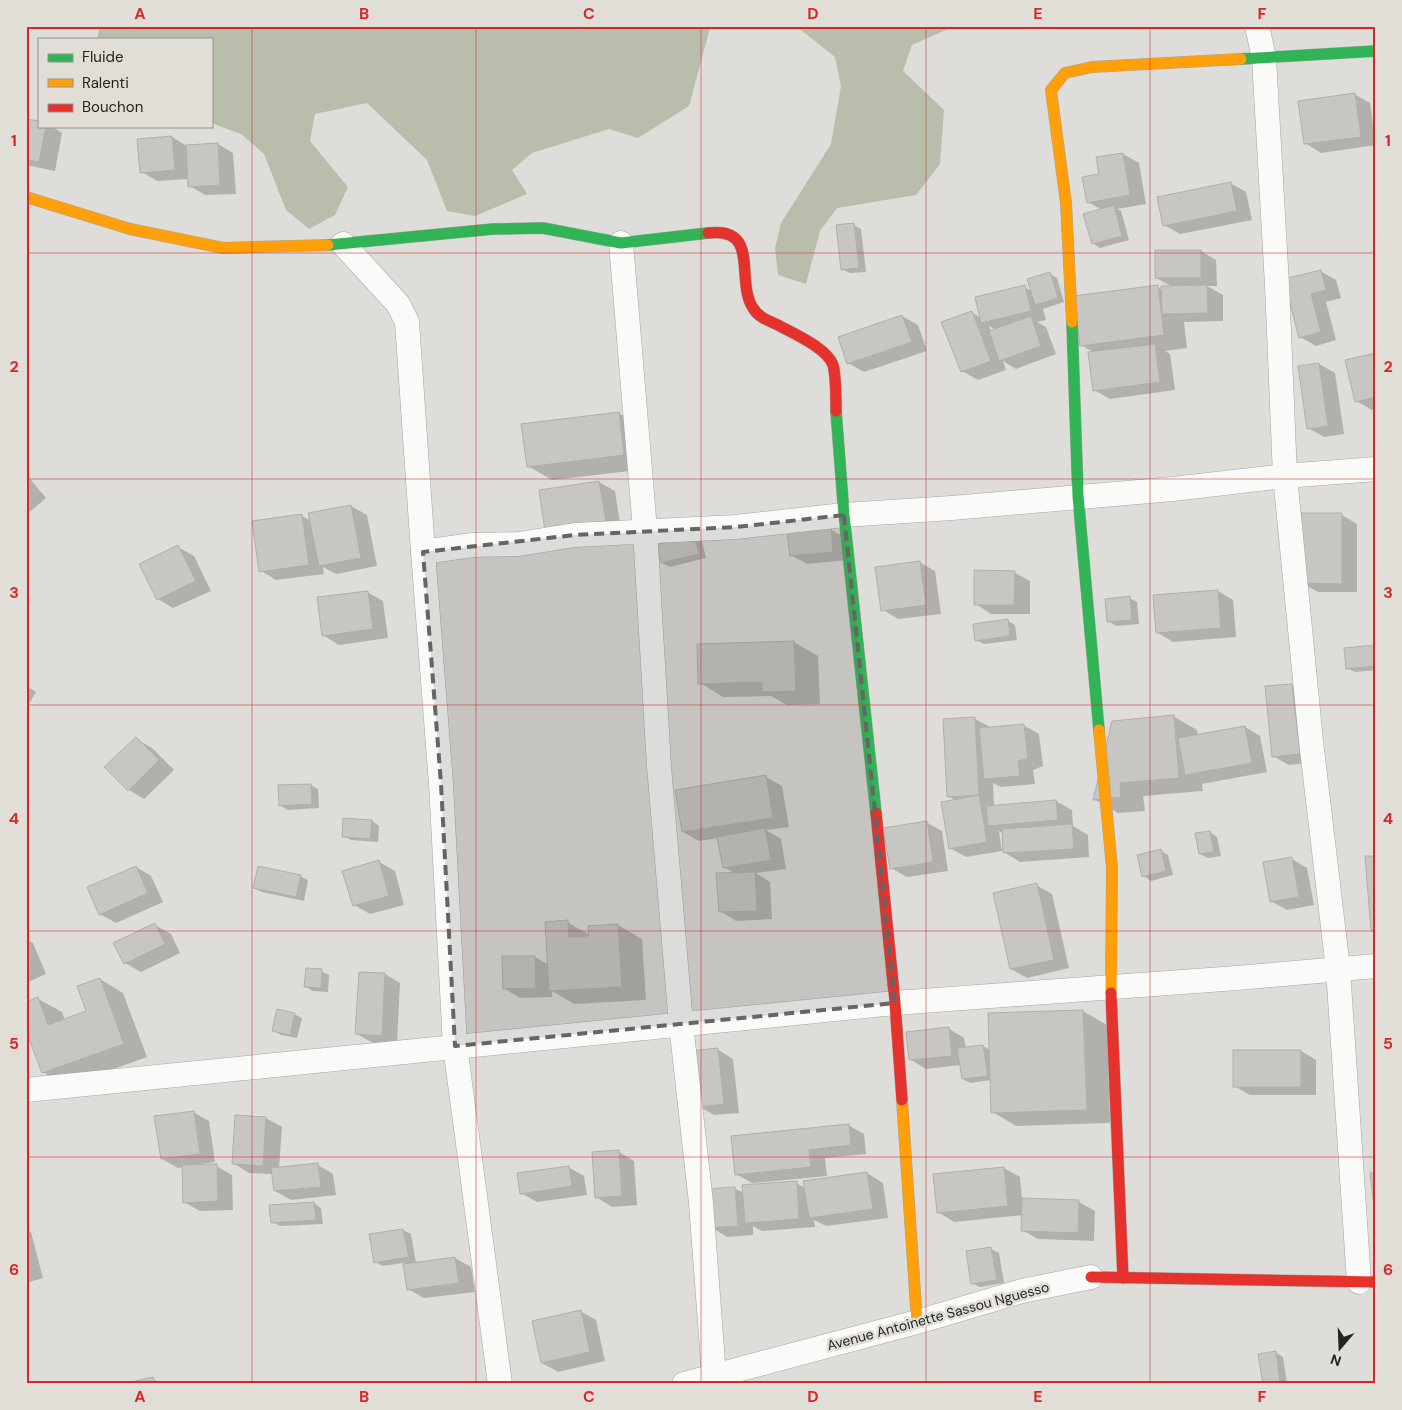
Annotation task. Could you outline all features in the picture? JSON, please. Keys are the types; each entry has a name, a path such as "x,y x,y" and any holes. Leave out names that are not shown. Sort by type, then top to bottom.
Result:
{"street":[{"path":"1257,26 1264,58 1277,285 1285,476 1311,741 1338,969 1368,1282"},
{"path":"1123,1278 1111,986 1112,868 1078,496 1066,203 1051,90 1065,73 1092,67 1376,51"},
{"path":"26,197 130,229 223,248 343,244 493,229 543,228 620,243 721,231 734,236 742,248 748,301 756,313 825,352 833,365 844,515 872,768 895,1003 917,1322"},
{"path":"620,243 645,530 659,766 681,1024 701,1203 714,1376"},
{"path":"343,244 398,304 408,322 441,784 455,1046 500,1384"},
{"path":"423,552 473,545 519,544 575,535 736,526 844,515 952,508 1172,489 1285,476 1376,469"},
{"path":"26,1090 895,1003 1376,966"},
{"name":"Avenue Antoinette Sassou Nguesso","path":"684,1384 917,1322 1022,1291 1091,1277 1368,1282"}],"highlighted area":[{"path":"844,515 895,1003 455,1046 441,784 423,552 575,535 736,527"}],"green space":[{"path":"100,26 713,26 710,28 689,106 638,138 609,129 532,153 512,170 527,194 475,216 447,211 427,160 367,103 315,114 310,141 348,187 335,215 309,229 286,210 264,154 241,134 212,123 212,38 97,38"},
{"path":"796,26 955,26 912,45 903,71 944,110 940,164 916,195 837,208 820,231 806,284 778,275 775,248 781,223 831,144 841,86 835,57"}],"building":[{"path":"1355,93 1361,137 1304,144 1298,101"},
{"path":"26,119 38,121 38,128 46,128 39,162 26,160"},
{"path":"172,136 175,170 140,173 137,139"},
{"path":"218,143 220,185 188,187 186,145"},
{"path":"1123,153 1130,195 1087,203 1082,177 1099,174 1096,157"},
{"path":"1231,182 1237,211 1163,226 1157,197"},
{"path":"1114,205 1122,236 1092,244 1083,214"},
{"path":"854,223 859,268 841,270 836,225"},
{"path":"1155,250 1201,250 1201,278 1155,278"},
{"path":"1321,270 1326,290 1311,294 1321,332 1299,338 1284,279"},
{"path":"1050,272 1058,298 1035,305 1027,279"},
{"path":"1025,285 1031,311 981,323 975,297"},
{"path":"1158,285 1164,335 1080,346 1074,296"},
{"path":"1207,285 1208,313 1162,314 1161,286"},
{"path":"972,311 991,361 961,372 941,322"},
{"path":"902,315 912,342 847,364 838,337"},
{"path":"1031,316 1041,346 999,361 989,331"},
{"path":"1155,344 1160,382 1093,391 1088,352"},
{"path":"1376,353 1376,397 1355,402 1345,360"},
{"path":"1319,363 1328,426 1307,429 1298,366"},
{"path":"619,412 624,455 527,467 521,424"},
{"path":"599,481 606,521 545,531 539,490"},
{"path":"26,483 31,489 26,493"},
{"path":"351,505 361,558 319,566 308,513"},
{"path":"1301,513 1342,513 1342,584 1301,583"},
{"path":"302,514 309,565 259,572 252,521"},
{"path":"831,528 833,552 790,556 787,532"},
{"path":"694,535 699,554 661,563 656,545"},
{"path":"178,545 196,581 157,600 139,564"},
{"path":"920,561 926,605 881,611 875,567"},
{"path":"974,570 1015,571 1014,605 974,605"},
{"path":"1218,590 1221,628 1156,633 1153,595"},
{"path":"368,591 373,629 322,636 317,597"},
{"path":"1130,596 1132,620 1107,622 1105,599"},
{"path":"1008,619 1010,636 975,641 973,624"},
{"path":"794,641 796,691 762,692 762,682 698,684 697,644"},
{"path":"1376,645 1376,666 1346,669 1344,648"},
{"path":"1292,684 1300,754 1272,757 1265,686"},
{"path":"1174,715 1179,778 1120,783 1121,797 1093,800 1112,721"},
{"path":"975,717 979,795 947,797 943,719"},
{"path":"1024,724 1028,758 1018,761 1020,776 984,779 979,728"},
{"path":"1245,726 1252,763 1185,775 1178,738"},
{"path":"136,737 159,760 128,791 104,767"},
{"path":"766,775 773,818 682,832 675,790"},
{"path":"311,784 312,804 279,806 278,785"},
{"path":"979,795 987,842 949,849 941,802"},
{"path":"1056,800 1058,820 988,826 986,806"},
{"path":"343,818 372,820 370,839 342,837"},
{"path":"927,821 933,862 890,869 883,828"},
{"path":"1072,824 1074,849 1003,853 1002,829"},
{"path":"765,828 771,860 723,868 717,837"},
{"path":"1210,831 1214,852 1199,854 1195,833"},
{"path":"1161,849 1166,871 1142,877 1137,855"},
{"path":"1365,856 1376,856 1376,931 1371,931"},
{"path":"1292,857 1299,897 1270,902 1263,862"},
{"path":"379,860 389,896 353,906 342,871"},
{"path":"136,866 148,893 99,915 87,887"},
{"path":"258,866 301,875 296,897 253,888"},
{"path":"755,872 757,911 719,912 716,873"},
{"path":"1037,883 1054,960 1010,969 993,893"},
{"path":"568,920 569,937 589,936 588,926 618,924 622,987 549,991 545,922"},
{"path":"155,923 165,944 124,964 113,943"},
{"path":"26,954 31,965 26,967"},
{"path":"502,956 535,956 536,988 503,989"},
{"path":"306,968 322,969 321,988 304,987"},
{"path":"359,972 385,973 382,1036 355,1034"},
{"path":"100,978 124,1044 42,1073 26,1031 26,1002 38,997 48,1025 86,1011 77,986"},
{"path":"277,1009 295,1013 290,1035 272,1031"},
{"path":"1083,1010 1087,1110 991,1113 988,1013"},
{"path":"949,1027 952,1056 909,1060 906,1032"},
{"path":"983,1045 988,1076 962,1079 957,1048"},
{"path":"718,1048 724,1104 697,1107 691,1051"},
{"path":"1233,1050 1301,1050 1301,1087 1233,1087"},
{"path":"194,1111 200,1154 161,1159 154,1116"},
{"path":"235,1115 266,1117 263,1166 232,1164"},
{"path":"849,1124 851,1145 809,1150 811,1167 735,1175 731,1136"},
{"path":"619,1150 622,1196 595,1198 592,1152"},
{"path":"318,1163 321,1187 274,1191 271,1168"},
{"path":"217,1164 218,1201 183,1203 182,1165"},
{"path":"569,1166 572,1186 520,1194 517,1173"},
{"path":"1004,1167 1008,1206 937,1213 933,1174"},
{"path":"867,1172 873,1209 809,1218 803,1181"},
{"path":"1370,1173 1376,1173 1376,1206 1374,1207"},
{"path":"797,1181 799,1219 745,1223 742,1185"},
{"path":"735,1187 738,1226 710,1228 707,1189"},
{"path":"1022,1198 1079,1200 1078,1233 1021,1231"},
{"path":"314,1202 316,1220 271,1223 269,1205"},
{"path":"403,1229 409,1257 374,1263 369,1234"},
{"path":"991,1247 997,1280 971,1284 966,1251"},
{"path":"455,1257 459,1283 407,1290 403,1264"},
{"path":"581,1310 590,1352 541,1363 532,1321"},
{"path":"1276,1351 1280,1382 1263,1384 1258,1354"},
{"path":"153,1377 155,1384 123,1384"}],"traffic: fast":[{"path":"1241,59 1376,51"},
{"path":"328,245 493,229 543,228 621,243 708,233"},
{"path":"1072,322 1078,496 1099,730"},
{"path":"836,411 844,515 876,813"}],"traffic: slow":[{"path":"1072,322 1066,203 1051,90 1065,73 1092,67 1241,59"},
{"path":"26,197 130,229 223,248 328,245"},
{"path":"1099,730 1112,868 1111,993"},
{"path":"902,1100 917,1322"}],"traffic: jam":[{"path":"708,233 724,233 735,238 741,247 748,297 758,314 809,342 830,359 835,375 836,411"},
{"path":"876,813 895,1003 902,1100"},
{"path":"1111,993 1123,1278"},
{"path":"1091,1277 1376,1282"}]}
